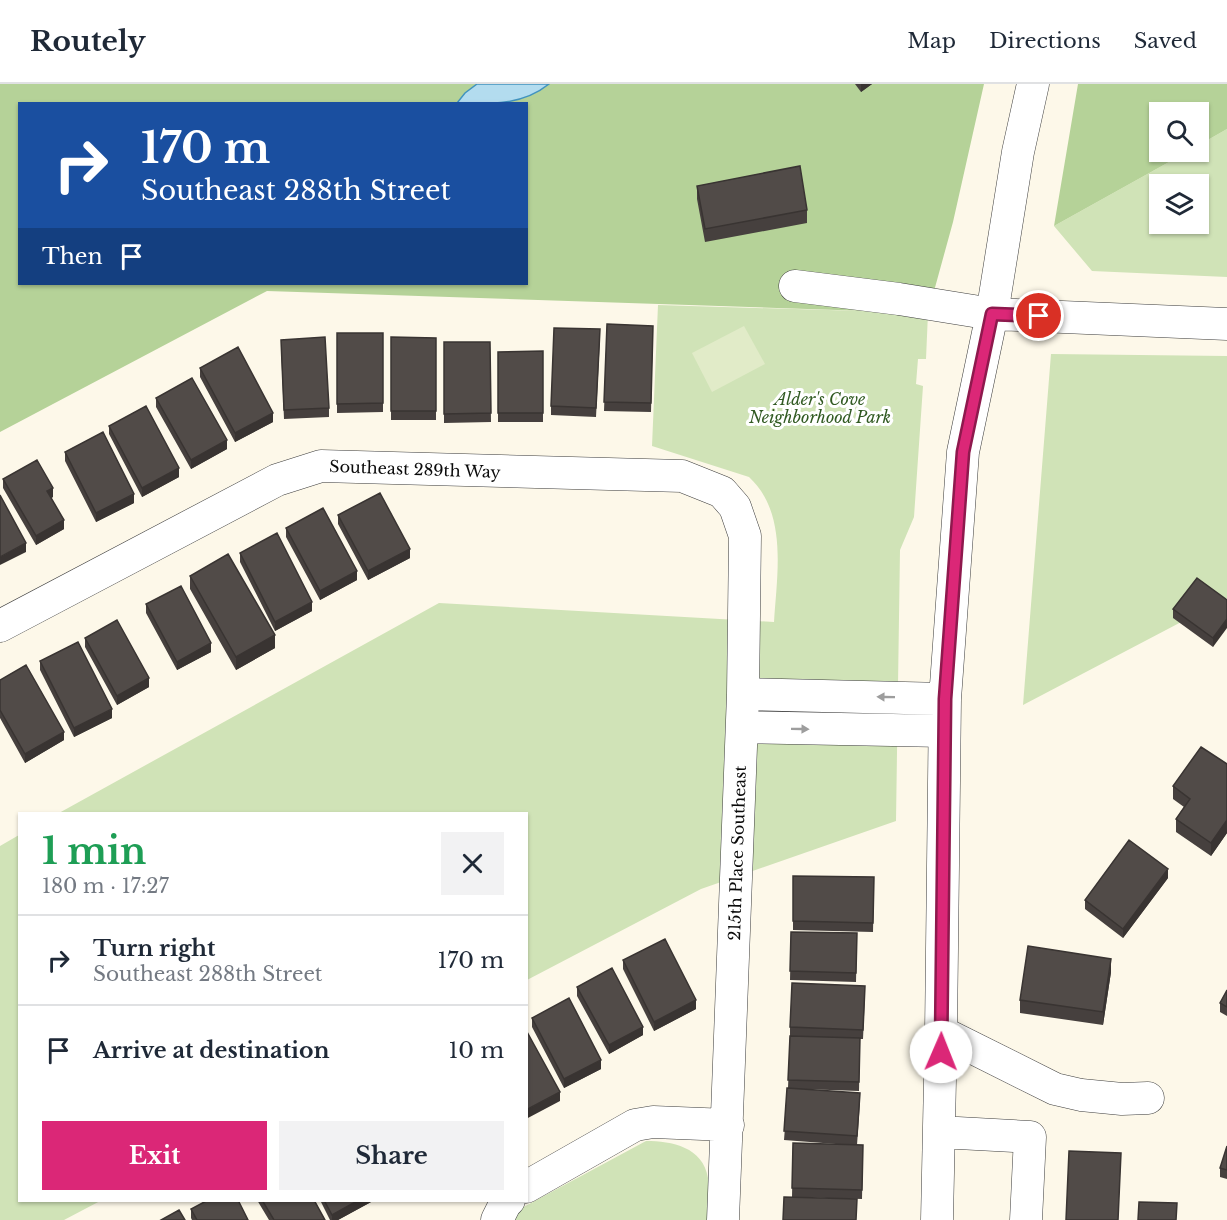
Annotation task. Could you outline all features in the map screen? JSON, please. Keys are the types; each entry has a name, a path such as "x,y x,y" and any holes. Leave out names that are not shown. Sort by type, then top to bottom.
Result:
{"street":[{"path":"937,1220 942,1032 945,699 963,452 992,314 1018,152 1033,84"},
{"path":"795,286 992,314 1227,324"},
{"name":"Southeast 289th Way","path":"0,626 277,480 321,466 682,476 722,492"},
{"name":"215th Place Southeast","path":"722,492 735,507 745,536 742,727 723,1220"},
{"path":"743,694 945,699"},
{"path":"742,727 944,732"},
{"path":"942,1032 1055,1089 1081,1095 1122,1099 1148,1098"},
{"path":"528,1186 635,1125 653,1122 728,1125"},
{"path":"939,1132 1030,1137 1026,1220"},
{"path":"497,1220 507,1202"}],"green space":[{"path":"0,84 984,84 953,222 928,313 267,291 0,432"},
{"path":"1078,84 1227,84 1227,129 1209,139 1209,102 1149,102 1149,162 1169,162 1054,226"},
{"path":"1227,129 1227,277 1092,271 1054,226 1169,162 1209,162 1209,139"},
{"name":"Alder's Cove Neighborhood Park","path":"658,305 928,313 926,359 918,359 916,384 923,386 914,517 900,550 896,821 701,889 528,979 528,812 61,812 439,603 774,622 777,545 770,508 761,492 749,477 652,446"},
{"path":"744,326 765,364 712,392 692,353"},
{"path":"1051,354 1227,356 1227,598 1023,705"},
{"path":"18,836 18,1202 98,1202 64,1220 0,1220 0,846"},
{"path":"646,1141 666,1142 685,1148 700,1159 708,1178 707,1220 513,1220 518,1210"}],"water":[{"path":"477,84 549,84 528,96 505,102 458,102"}],"building":[{"path":"800,166 807,210 705,229 697,186"},
{"path":"607,324 653,326 651,403 604,402"},
{"path":"554,328 600,329 596,408 551,406"},
{"path":"337,333 383,333 383,403 337,404"},
{"path":"325,337 329,408 284,410 281,340"},
{"path":"391,337 436,338 436,411 391,411"},
{"path":"444,342 490,342 491,413 444,414"},
{"path":"238,347 273,413 235,433 200,368"},
{"path":"543,351 543,413 498,413 498,352"},
{"path":"192,378 227,440 191,460 156,398"},
{"path":"146,406 179,468 142,488 109,426"},
{"path":"103,432 134,494 96,513 65,452"},
{"path":"37,460 53,488 47,491 64,520 36,536 3,479"},
{"path":"380,493 410,549 368,571 338,515"},
{"path":"0,495 26,543 0,557"},
{"path":"323,508 357,571 320,591 286,528"},
{"path":"277,533 312,602 275,622 240,553"},
{"path":"228,554 275,635 236,657 190,576"},
{"path":"1197,578 1227,600 1227,619 1213,638 1173,609"},
{"path":"181,586 211,643 177,662 146,604"},
{"path":"117,620 149,678 117,696 85,638"},
{"path":"78,642 112,709 74,728 40,661"},
{"path":"26,665 64,732 25,754 0,710 0,680"},
{"path":"1201,747 1227,764 1227,820 1211,843 1176,819 1190,799 1173,786"},
{"path":"1129,840 1168,869 1123,929 1085,900"},
{"path":"793,876 874,877 873,923 793,921"},
{"path":"791,932 857,933 856,973 790,971"},
{"path":"665,939 696,1000 654,1022 623,960"},
{"path":"1028,946 1111,959 1103,1012 1020,1000"},
{"path":"612,968 643,1027 609,1045 577,987"},
{"path":"792,983 865,986 863,1030 790,1027"},
{"path":"1227,990 1227,1007 1220,1003"},
{"path":"569,998 601,1060 564,1079 532,1018"},
{"path":"528,1034 560,1092 528,1109"},
{"path":"790,1036 860,1038 859,1082 788,1080"},
{"path":"787,1088 860,1093 857,1136 784,1131"},
{"path":"793,1143 863,1145 862,1190 792,1188"},
{"path":"1227,1146 1227,1170 1220,1168"},
{"path":"1069,1151 1121,1153 1118,1220 1066,1220"},
{"path":"784,1197 857,1199 856,1220 783,1220"},
{"path":"204,1202 239,1202 248,1220 197,1220 191,1209"},
{"path":"263,1202 315,1202 325,1220 274,1220"},
{"path":"325,1202 355,1202 332,1215"},
{"path":"1139,1202 1177,1203 1176,1220 1138,1220"},
{"path":"179,1210 185,1220 161,1220"}],"route":[{"path":"941,1052 945,699 963,452 992,314 1039,316"}]}
